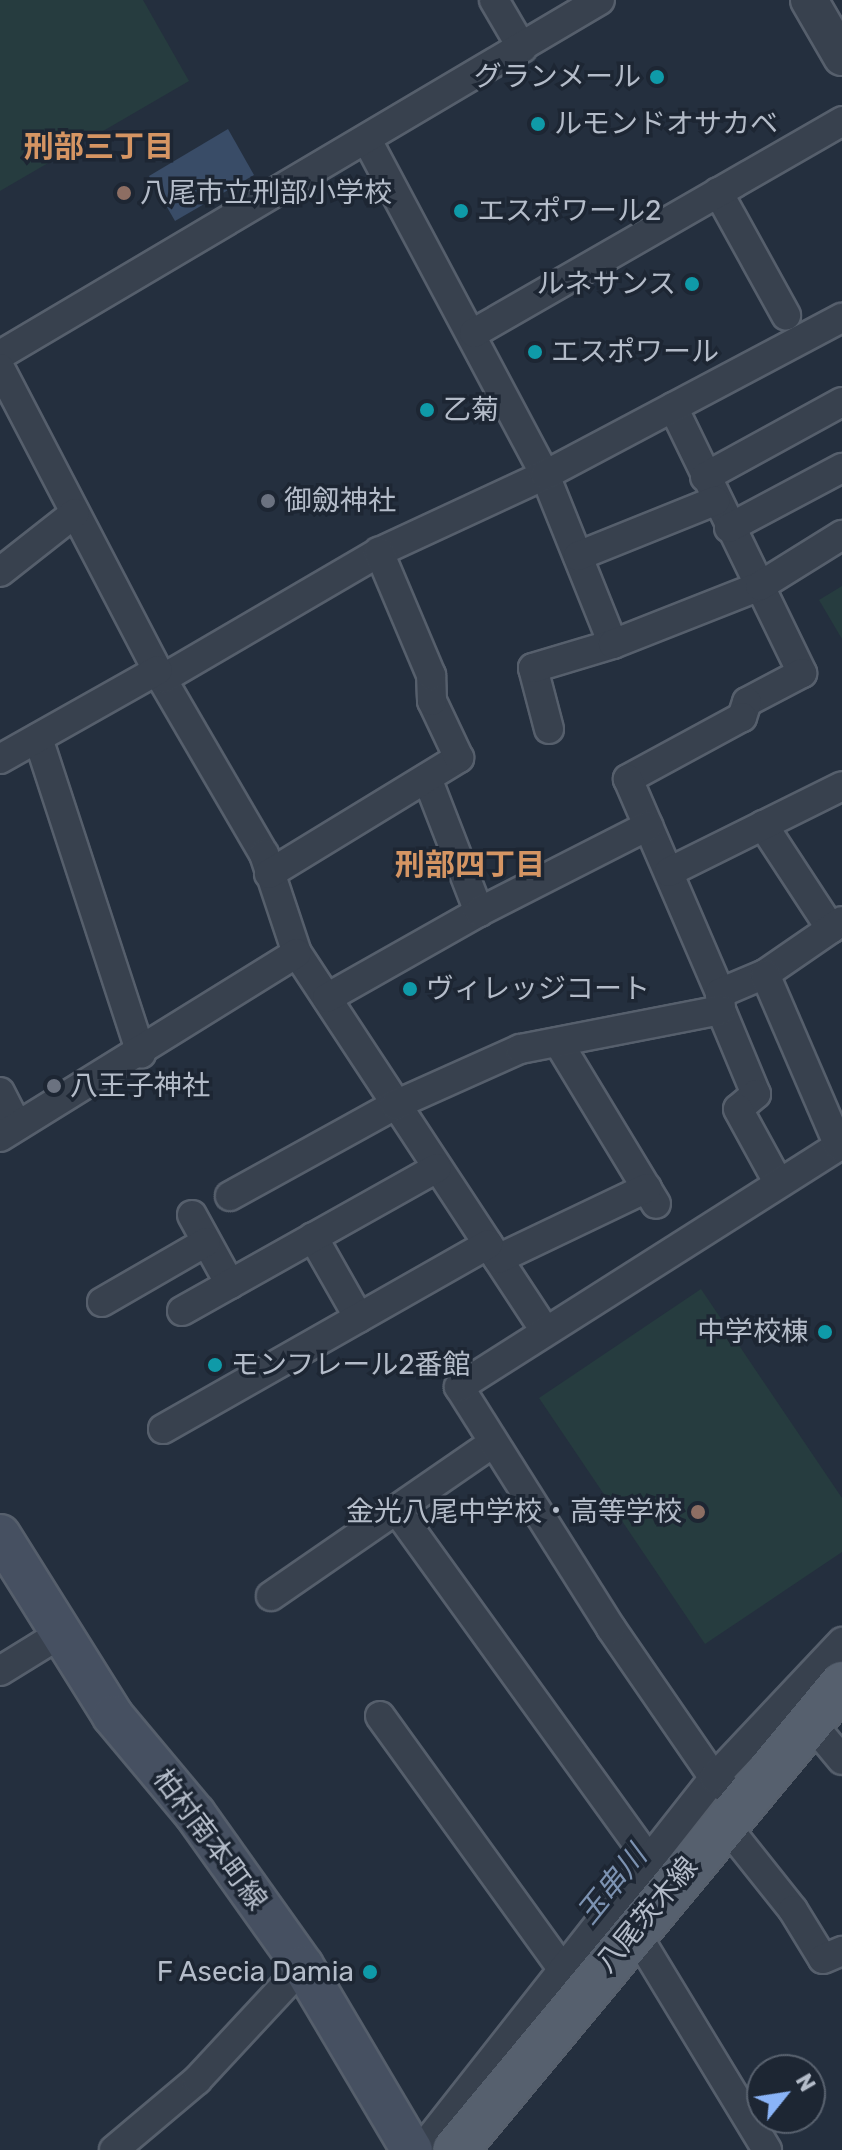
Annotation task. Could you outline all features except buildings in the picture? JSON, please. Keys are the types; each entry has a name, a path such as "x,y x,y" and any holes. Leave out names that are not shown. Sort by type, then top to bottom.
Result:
{"main road":[{"name":"柏村南本町線","path":"0,1535 113,1716 195,1814 303,1966 412,2150"},
{"name":"八尾茨木線","path":"455,2150 571,1980 635,1932 727,1795 842,1684"}],"street":[{"path":"494,0 522,48"},
{"path":"0,355 600,0"},
{"path":"809,0 842,57"},
{"path":"474,333 842,121"},
{"path":"367,140 474,333 545,475 613,644"},
{"path":"718,192 786,315"},
{"path":"0,759 379,552 545,475 842,318"},
{"path":"0,368 160,674 264,854 297,953 545,1330"},
{"path":"578,556 710,489 842,402"},
{"path":"673,407 710,489 802,673 747,702 742,717 628,779 669,872 756,1094 738,1109 778,1182"},
{"path":"729,528 842,468"},
{"path":"0,572 75,513"},
{"path":"549,729 533,668 613,644 760,586 842,535"},
{"path":"269,874 459,758 432,701 431,675 379,552"},
{"path":"38,738 141,1054"},
{"path":"427,778 479,912"},
{"path":"669,872 842,786"},
{"path":"230,1196 395,1105 520,1049 721,1002 837,925 763,825"},
{"path":"327,998 479,912 648,826"},
{"path":"0,1092 8,1131 54,1099 141,1054 297,953"},
{"path":"765,974 839,1146 459,1387 727,1795 823,1959 841,1948"},
{"path":"163,1429 359,1318 493,1252 652,1196 558,1042"},
{"path":"182,1311 437,1168"},
{"path":"192,1215 230,1284"},
{"path":"313,1237 359,1318"},
{"path":"102,1302 206,1242"},
{"path":"271,1596 493,1443"},
{"path":"396,1509 648,1859"},
{"path":"0,1671 60,1634"},
{"path":"421,2150 571,1980 648,1859 727,1795 842,1642"},
{"path":"380,1716 571,1980"},
{"path":"808,1719 842,1760"},
{"path":"635,1932 767,2150"},
{"path":"114,2150 197,2080 303,1966"}],"green space":[{"path":"0,0 143,0 189,81 0,191"},
{"path":"842,586 842,639 819,600"},
{"path":"701,1289 842,1498 842,1552 705,1644 539,1398"}],"water":[{"path":"228,129 254,175 175,221 149,176"}],"place":[{"name":"グランメール","path":"657,77"},
{"name":"ルモンドオサカベ","path":"538,124"},
{"name":"八尾市立刑部小学校","path":"124,193"},
{"name":"エスポワール2","path":"461,211"},
{"name":"ルネサンス","path":"692,284"},
{"name":"エスポワール","path":"535,352"},
{"name":"乙菊","path":"427,410"},
{"name":"御劔神社","path":"268,501"},
{"name":"ヴィレッジコート","path":"410,989"},
{"name":"八王子神社","path":"54,1086"},
{"name":"中学校棟","path":"825,1332"},
{"name":"モンフレール2番館","path":"215,1365"},
{"name":"金光八尾中学校・高等学校","path":"698,1512"},
{"name":"F Asecia Damia","path":"370,1972"}],"district":[{"name":"刑部三丁目","path":"99,147"},
{"name":"刑部四丁目","path":"470,865"}],"water label":[{"name":"玉串川","path":"612,1885"}]}
